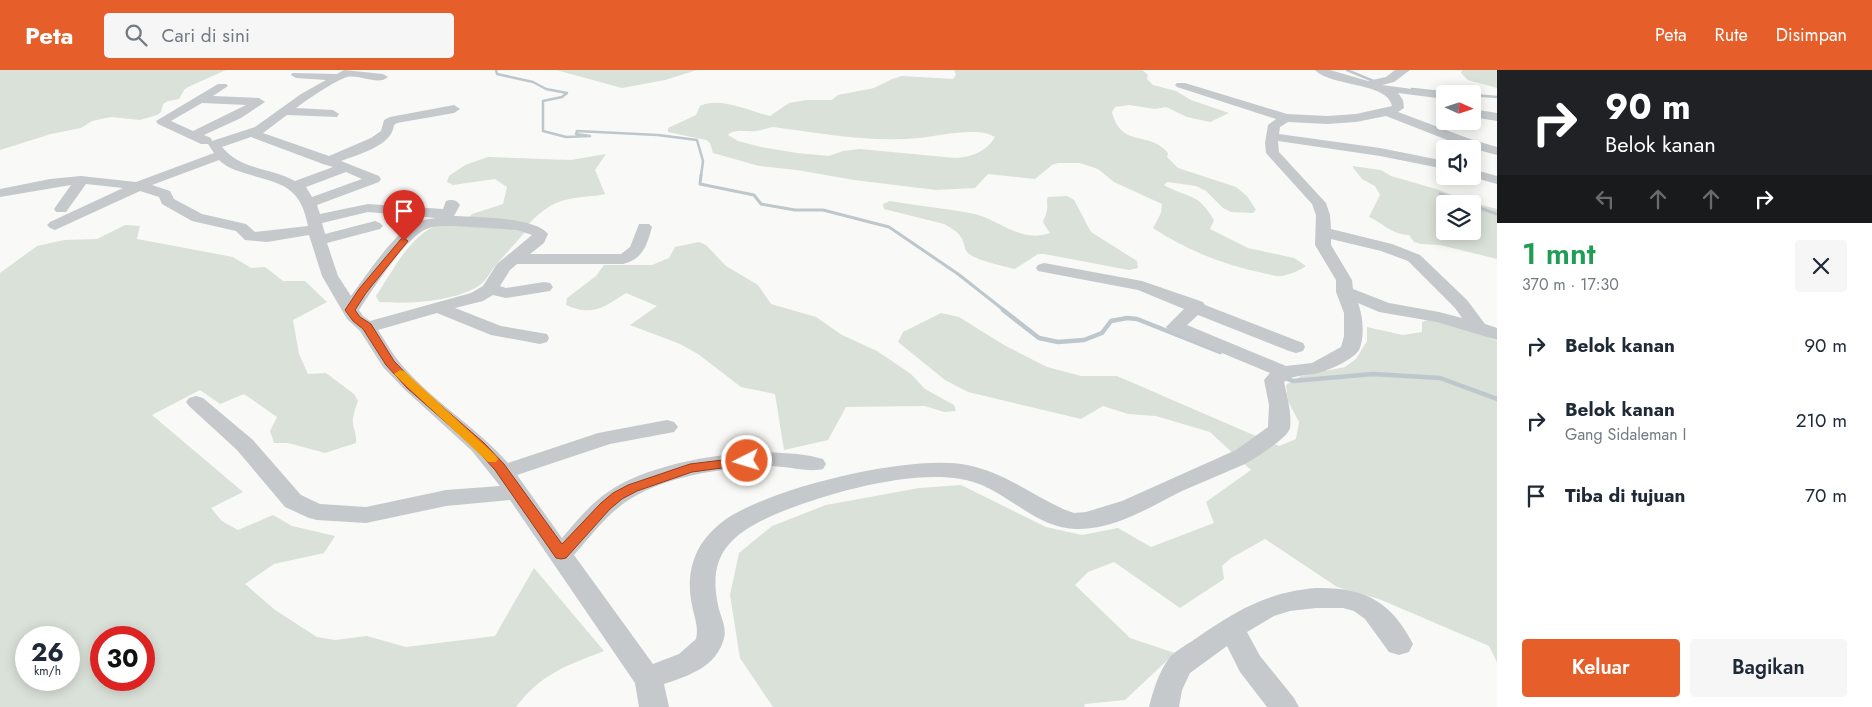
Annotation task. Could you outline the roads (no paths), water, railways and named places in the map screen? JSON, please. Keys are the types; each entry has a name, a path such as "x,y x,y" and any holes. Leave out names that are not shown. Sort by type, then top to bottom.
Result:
{"street":[{"path":"1320,70 1374,84 1436,94"},
{"path":"1374,84 1390,80 1397,73 1405,70"},
{"path":"55,225 252,133 305,96 347,74"},
{"path":"296,75 347,74 383,77"},
{"path":"1374,84 1398,106 1440,133 1497,151"},
{"path":"1181,85 1286,118 1327,120 1376,116 1398,106"},
{"path":"222,86 162,121 194,135 217,150 236,166 283,180 296,186 315,223 330,276 356,319 367,327 390,362 411,386 480,446 503,472 647,678 652,690 654,707"},
{"path":"194,135 259,102 199,99"},
{"path":"1426,105 1436,107"},
{"path":"252,107 333,114"},
{"path":"328,161 382,138 387,132 388,123 394,120 454,110"},
{"path":"1481,114 1497,117"},
{"path":"1197,306 1174,327 1279,375 1316,368 1339,357 1350,349 1353,336 1353,313 1345,292 1344,280 1323,245 1323,215 1319,203 1288,167 1273,153 1274,125 1286,118"},
{"path":"1440,133 1450,130"},
{"path":"252,133 377,180 315,223"},
{"path":"1274,137 1380,152 1436,163"},
{"path":"1481,166 1497,167"},
{"path":"296,186 346,167"},
{"path":"36,186 45,172"},
{"path":"1481,176 1497,180"},
{"path":"62,209 82,180"},
{"path":"0,207 5,192 82,180 136,186 165,194 167,201 197,218 241,227 251,237 267,237 368,208 446,214 473,222 521,226 534,229 540,236 538,240 512,258 503,267 490,289 470,300 436,307 367,327"},
{"path":"350,310 362,291 413,231 446,214"},
{"path":"315,223 375,226"},
{"path":"512,258 623,259 637,250 644,227"},
{"path":"1322,232 1386,247 1414,258 1461,304 1479,328"},
{"path":"1044,268 1142,286 1197,306 1296,347"},
{"path":"490,289 506,293 544,286"},
{"path":"1345,292 1385,308 1439,318 1497,334"},
{"path":"436,307 497,331 540,338"},
{"path":"647,678 691,662 709,642 711,630 700,583 706,555 725,533 758,512 830,489 897,473 925,469 966,473 986,478 1063,519 1082,521 1100,518 1244,455 1279,429 1279,375"},
{"path":"196,402 245,445 293,501 317,512 366,516 446,498 516,492"},
{"path":"503,472 606,438 667,427"},
{"path":"561,554 606,506 618,496 668,474 690,468 728,462 795,459 816,464"},
{"path":"1164,707 1168,690 1180,665 1232,628 1269,606 1294,600 1352,599 1376,614 1399,644"},
{"path":"1232,628 1250,664 1284,707"}],"waterway":[{"path":"496,70 497,74 533,82 546,89 567,93 562,97 543,101 543,131 566,137 590,136 576,134 577,131 658,135 697,140 703,161 701,176"},
{"path":"1347,70 1376,82"},
{"path":"1412,89 1436,92"},
{"path":"1481,96 1497,97"},
{"path":"701,175 700,184 754,195 761,204 795,210 823,210 889,227 958,274 1005,311"},
{"path":"1481,208 1497,214"},
{"path":"1003,310 1039,338 1058,342 1084,340 1102,333 1111,321 1127,318 1137,319 1220,352"},
{"path":"1285,378 1293,381 1373,374 1440,378 1497,399"}]}
